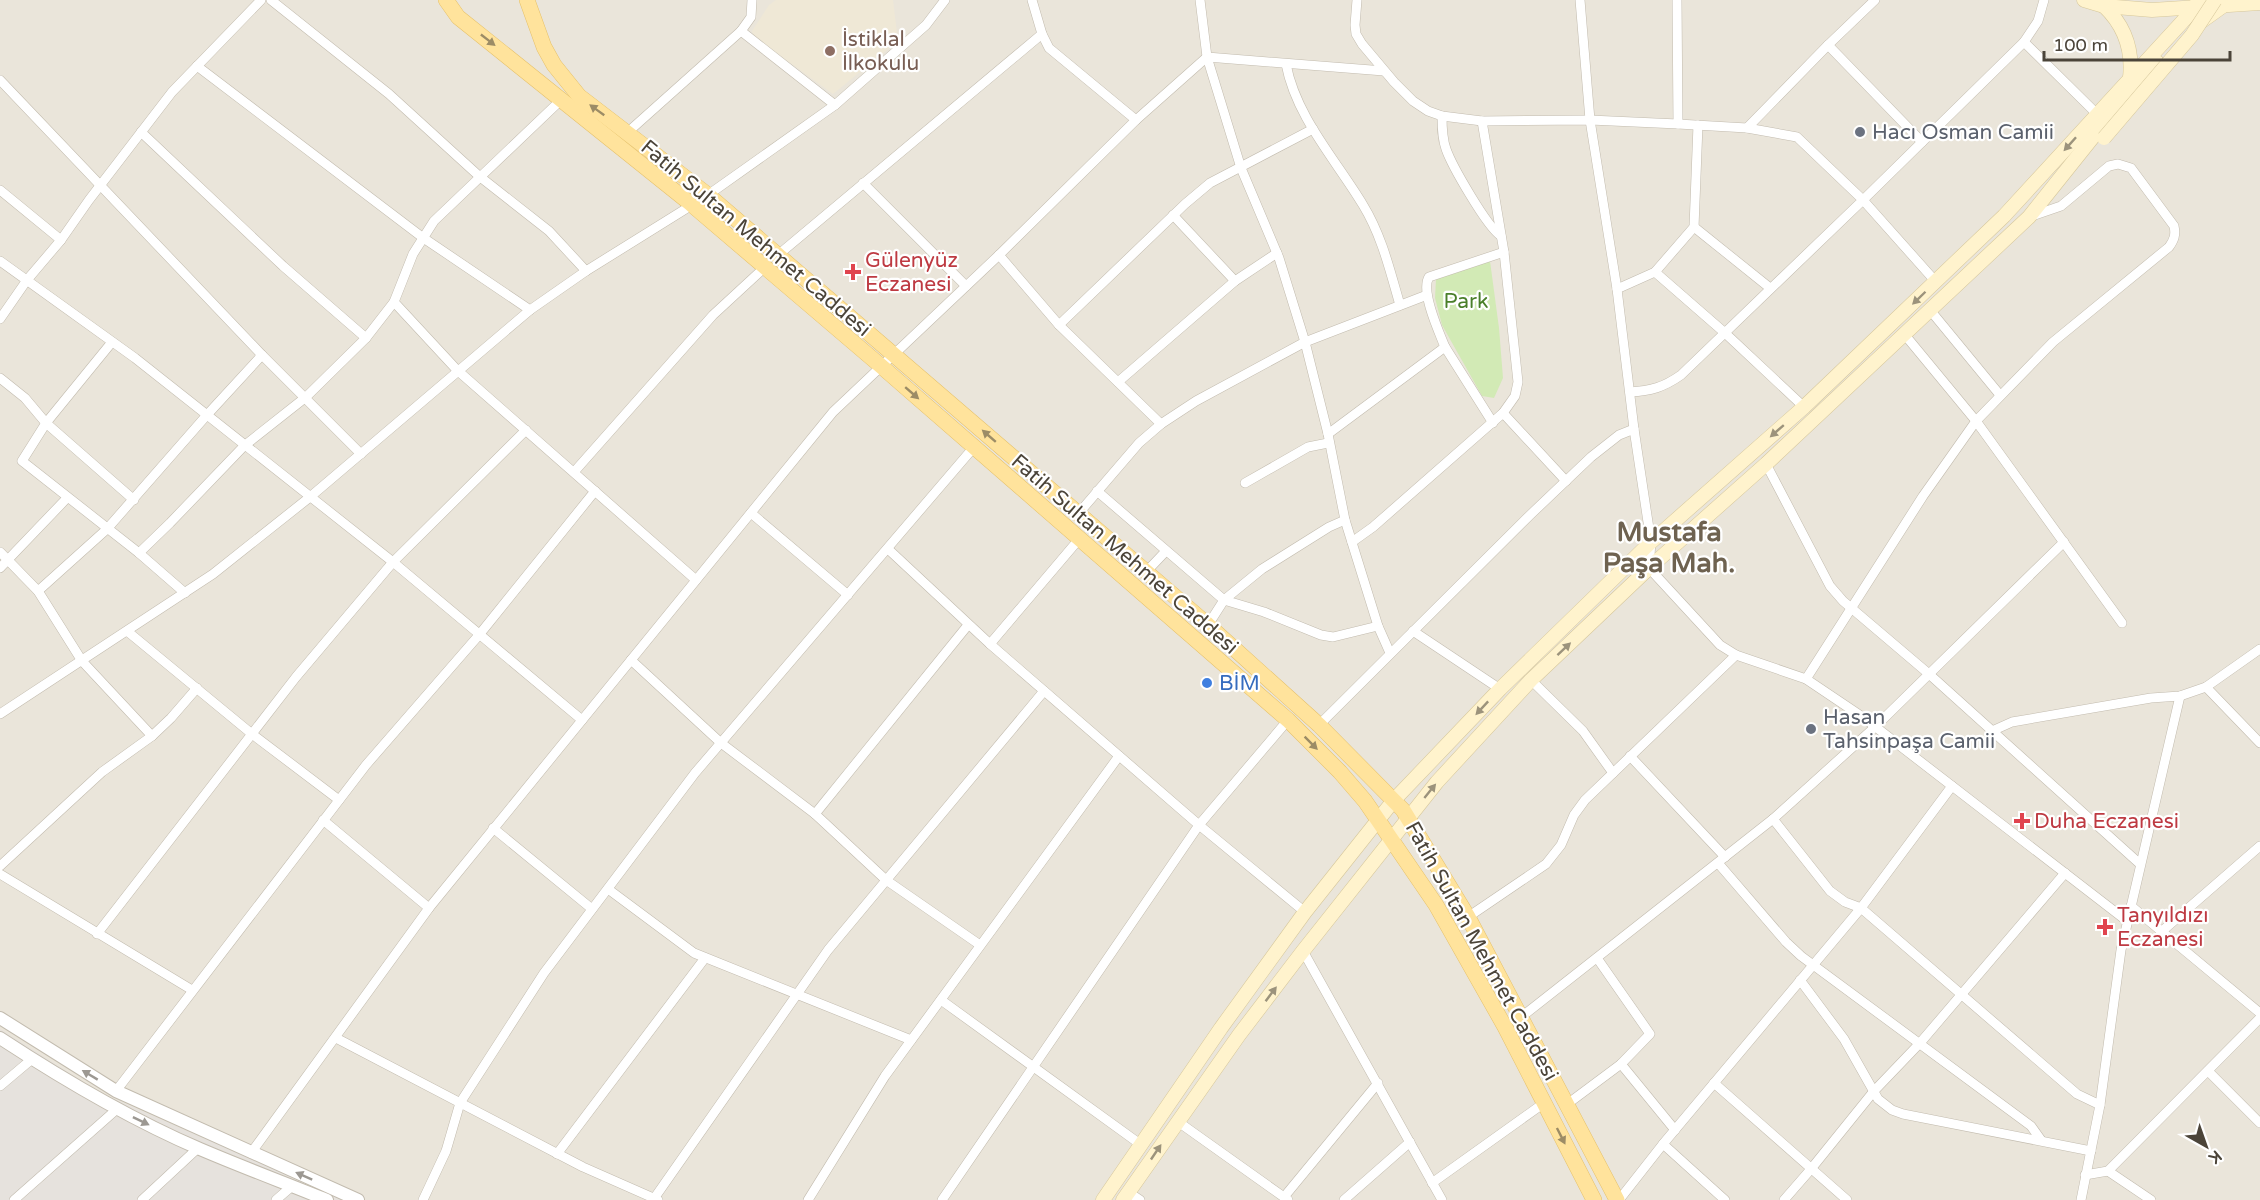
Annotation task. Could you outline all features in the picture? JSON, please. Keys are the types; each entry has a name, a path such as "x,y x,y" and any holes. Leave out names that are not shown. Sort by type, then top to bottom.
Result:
{"main road":[{"path":"446,0 458,17 691,204 881,366 1288,720 1340,772 1378,818 1436,905 1505,1027 1594,1200"},
{"name":"Fatih Sultan Mehmet Caddesi","path":"527,0 544,47 563,79 579,96 708,195 1208,625 1319,725 1394,800 1409,817 1468,917 1618,1200"},
{"path":"2085,0 2104,6 2152,10 2196,4 2260,3"},
{"path":"1130,1197 1177,1121 1303,951 1437,782 1531,680 2066,183 2219,3"},
{"path":"2029,217 2105,122 2178,37 2219,3"},
{"path":"1103,1200 1140,1144 1305,912 1394,800 1500,689 1651,542 1804,407 2004,216 2196,4"},
{"path":"2104,6 2117,20 2126,36 2130,55 2130,78"}],"street":[{"path":"0,319 27,280 61,240 141,132 197,66 261,0"},
{"path":"271,0 389,94 479,176 549,231 586,271"},
{"path":"628,132 741,31 751,16 752,0"},
{"path":"0,714 213,574 361,454 530,310 586,271 708,195 835,105 926,26 945,0"},
{"path":"1032,0 1042,34 1049,48 1136,120"},
{"path":"1200,0 1207,57 1241,168 1277,253 1305,342 1345,520 1378,626 1390,653"},
{"path":"1357,0 1356,34 1384,71 1413,101 1428,111 1443,116 1482,121 1590,120 1698,125 1747,128 1797,137 1863,200 1936,282"},
{"path":"1580,0 1590,120 1617,289 1651,542 1649,568 1719,645 1736,655 1806,679 1875,727 2127,921"},
{"path":"1677,0 1678,124"},
{"path":"1747,128 1875,0"},
{"path":"1630,392 1650,391 1667,385 1682,375 2024,42 2038,21 2044,0"},
{"path":"741,31 835,105"},
{"path":"778,255 1042,34"},
{"path":"2024,42 2097,114"},
{"path":"1828,45 1922,142"},
{"path":"251,1153 429,908 833,412 999,255 1136,120 1207,57 1384,71"},
{"path":"1286,64 1296,96 1313,129 1371,218 1400,305"},
{"path":"197,66 422,237 530,310"},
{"path":"0,80 262,355 361,454"},
{"path":"139,553 244,446 306,398 366,338 394,302 422,237 434,221 562,99"},
{"path":"1443,116 1444,141 1451,160 1492,229 1501,236"},
{"path":"1352,542 1373,527 1493,423 1515,396 1518,382 1504,252 1482,121"},
{"path":"1617,289 1655,272 1694,227 1698,125"},
{"path":"1059,325 1173,214 1210,183 1313,129"},
{"path":"141,132 283,266 366,338"},
{"path":"1806,679 1923,496 1976,421 2053,342 2169,247 2174,241 2175,234 2174,225 2131,168 2118,164 2105,169 2061,206 2029,217"},
{"path":"863,183 966,286"},
{"path":"0,190 61,240"},
{"path":"1173,214 1235,281"},
{"path":"1694,227 1770,288"},
{"path":"1493,423 1445,347 1427,295 1426,281 1429,277 1504,252"},
{"path":"1118,382 1235,281 1277,253"},
{"path":"999,255 1059,325 1161,423"},
{"path":"0,261 112,342 310,496 393,562 582,720"},
{"path":"574,472 713,315 764,268"},
{"path":"1655,272 1804,407"},
{"path":"1078,514 1139,443 1161,423 1196,401 1305,342 1427,295"},
{"path":"394,302 457,370 696,580"},
{"path":"1930,310 2000,395"},
{"path":"1905,335 1976,421 2122,623"},
{"path":"112,342 46,423 22,461 139,553 185,593"},
{"path":"1245,483 1308,447 1328,439 1445,347"},
{"path":"38,591 107,529 262,355"},
{"path":"0,378 25,398 46,423 134,500"},
{"path":"1503,413 1566,481"},
{"path":"1319,725 1566,481 1606,444 1634,429"},
{"path":"97,934 296,678 393,562 526,430"},
{"path":"423,1200 446,1150 460,1103 544,973 695,774 974,447"},
{"path":"1766,464 1830,586 1852,609 1929,674 2140,864"},
{"path":"116,1091 366,765 479,634 596,491"},
{"path":"1097,491 1224,600 1264,612 1327,636 1345,636 1378,626"},
{"path":"0,568 68,498"},
{"path":"751,513 848,595"},
{"path":"1208,625 1224,600 1290,551 1345,520"},
{"path":"990,644 1080,538"},
{"path":"1520,1018 1773,819 1875,727 2064,542"},
{"path":"888,549 968,625 1199,825 1305,912"},
{"path":"1146,572 1166,551"},
{"path":"0,552 38,591 82,661 152,736"},
{"path":"815,814 968,625"},
{"path":"127,631 252,734 339,800"},
{"path":"1413,631 1500,689"},
{"path":"1992,731 2012,722 2151,698 2180,696 2206,687 2260,649"},
{"path":"1468,917 1546,864 1561,845 1574,815 1585,801 1736,655"},
{"path":"631,660 721,743 815,814 886,880 980,945"},
{"path":"1531,680 1582,731 1613,773"},
{"path":"2206,687 2260,743"},
{"path":"0,866 102,772 152,736 197,688"},
{"path":"336,1038 557,1154 655,1200 828,950 1044,691"},
{"path":"2080,1200 2100,1105 2121,950 2180,696"},
{"path":"942,1200 1199,825 1288,720"},
{"path":"808,1200 885,1076 1119,756"},
{"path":"1630,756 1722,860 1786,942 1813,965 2031,1126 2041,1140"},
{"path":"1618,1200 1861,909 1952,786"},
{"path":"1773,819 1830,891 1845,902 1861,909 2078,1094 2100,1105"},
{"path":"323,820 429,908"},
{"path":"494,828 592,909"},
{"path":"2161,932 2260,846"},
{"path":"1784,1200 1874,1091 1920,1043 2065,873"},
{"path":"0,874 192,990"},
{"path":"608,889 694,953 911,1040"},
{"path":"2131,906 2260,1013"},
{"path":"1303,951 1442,1200"},
{"path":"557,1154 705,957"},
{"path":"1566,1105 1621,1064 1650,1034 1597,958"},
{"path":"1800,980 1844,1039 1874,1091 1886,1106 1903,1114 2091,1151"},
{"path":"941,1000 1140,1144"},
{"path":"0,1018 116,1091 358,1200"},
{"path":"2085,1175 2108,1171 2260,1018"},
{"path":"0,1038 117,1109 198,1148 327,1200"},
{"path":"0,1086 32,1059"},
{"path":"1621,1064 1675,1130"},
{"path":"2208,1071 2260,1123"},
{"path":"1177,1121 1286,1199 1378,1083"},
{"path":"1714,1083 1847,1200"},
{"path":"1432,1183 1544,1103"},
{"path":"14,1200 117,1109"},
{"path":"1344,1200 1410,1142"},
{"path":"1663,1144 1725,1200"},
{"path":"142,1200 198,1148"},
{"path":"2108,1171 2151,1200"},
{"path":"276,1200 292,1186"}],"shaded area":[{"path":"0,0 2260,0 2260,1200 0,1200"},
{"name":"İstiklal İlkokulu","path":"776,0 893,0 898,41 833,94 753,36 752,31 769,5"},
{"path":"0,1029 101,1093 346,1200 0,1200"}],"green space":[{"name":"Park","path":"1490,261 1503,378 1494,398 1482,396 1442,325 1435,298 1436,279"}],"place":[{"name":"İstiklal İlkokulu","path":"830,51"},
{"name":"Hacı Osman Camii","path":"1860,132"},
{"name":"Gülenyüz Eczanesi","path":"853,272"},
{"name":"BİM","path":"1207,683"},
{"name":"Hasan Tahsinpaşa Camii","path":"1811,729"},
{"name":"Duha Eczanesi","path":"2022,821"},
{"name":"Tanyıldızı Eczanesi","path":"2105,927"}],"district":[{"name":"Mustafa Paşa Mah.","path":"1669,548"}]}
